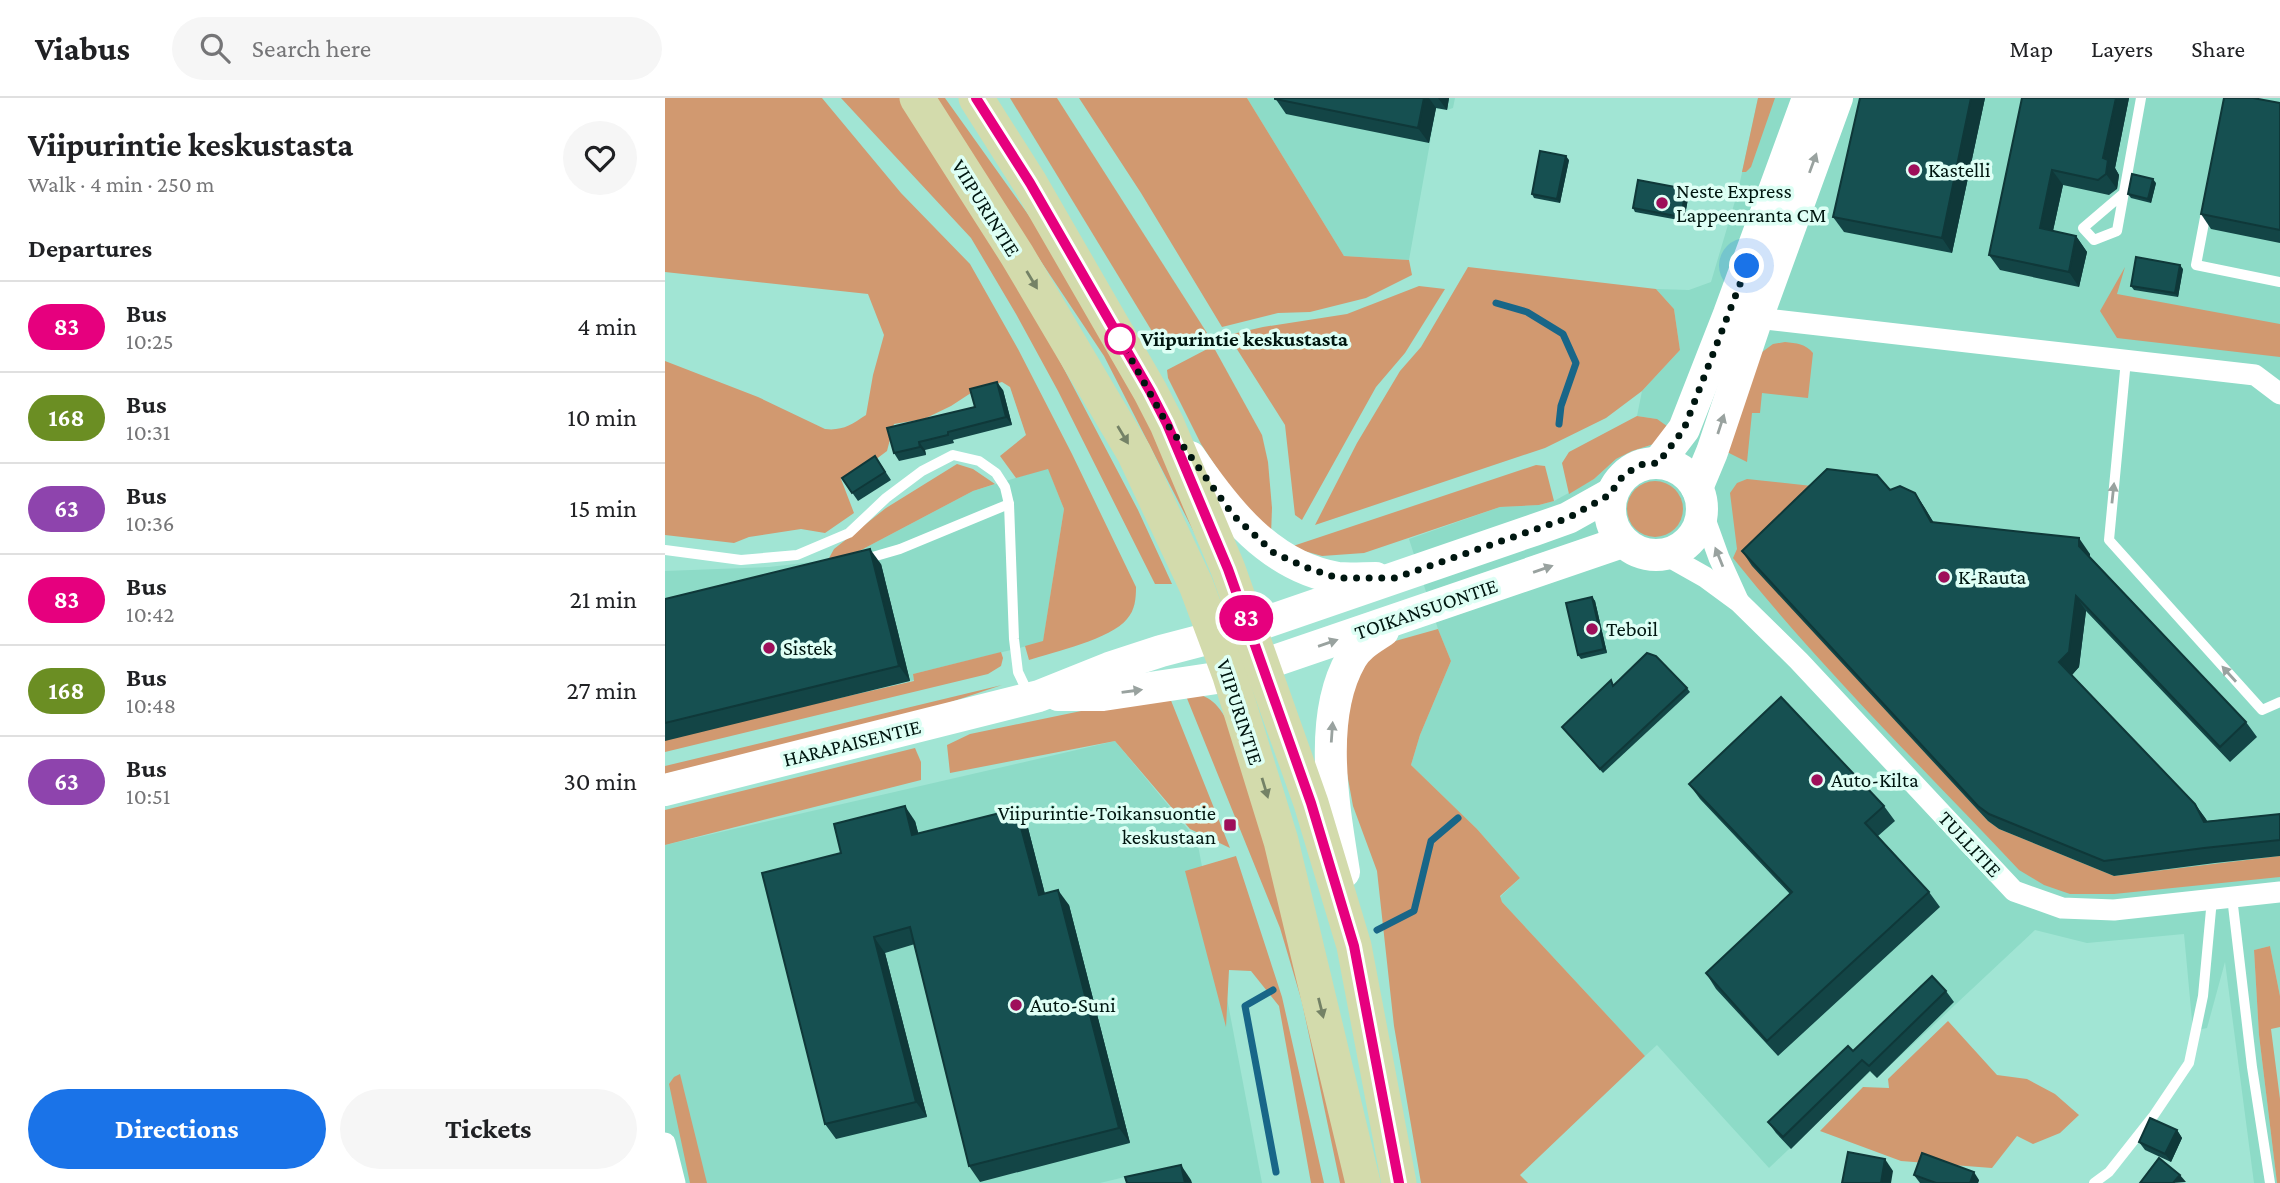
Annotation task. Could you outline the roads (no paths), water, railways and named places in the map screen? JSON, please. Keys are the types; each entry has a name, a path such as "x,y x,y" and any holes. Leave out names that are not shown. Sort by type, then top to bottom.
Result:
{"main road":[{"name":"VIIPURINTIE","path":"917,98 1017,255 1134,453 1196,585 1230,676 1281,841 1363,1183"},
{"name":"VIIPURINTIE","path":"976,98 1030,183 1167,424 1228,569 1311,803 1354,946 1399,1183"},
{"path":"1658,463 1684,429 1730,314 1808,98"},
{"path":"1700,499 1681,470 1658,463 1643,464 1618,481 1611,494 1610,520 1622,542 1635,551 1650,556 1666,555 1680,549 1692,539 1699,526 1700,499 1712,452 1836,98"},
{"path":"1167,424 1233,515 1274,553 1338,578 1395,578"},
{"name":"TOIKANSUONTIE","path":"1249,628 1568,518 1611,494"},
{"name":"TOIKANSUONTIE","path":"1230,676 1622,542"},
{"path":"1354,946 1330,777 1332,724 1339,688 1351,659 1363,644 1405,617"},
{"name":"HARAPAISENTIE","path":"665,790 1035,697 1161,650 1249,628"},
{"name":"HARAPAISENTIE","path":"1035,697 1103,695 1230,676"}],"street":[{"path":"1757,318 2255,375 2280,394"},
{"name":"TULLITIE","path":"1700,499 1719,558 1739,602"},
{"name":"TULLITIE","path":"1666,555 1705,577 1739,602 1799,661 2014,891 2062,908 2115,910 2280,892"},
{"path":"665,1143 675,1183"}],"lane":[{"path":"2124,193 2083,228 2094,240 2117,230 2124,193 2141,98"},
{"path":"2208,201 2196,265 2280,282"},
{"path":"2126,360 2109,540 2262,710 2280,702"},
{"path":"665,550 741,560 797,555 849,533 886,498 922,471 953,455 979,461 996,473 1005,487 1009,504 1014,639 1018,672 1035,697"},
{"path":"851,563 900,549 1009,504"},
{"path":"2094,1183 2109,1172 2154,1115 2189,1063 2222,898"},
{"path":"2222,898 2270,1183"}],"waterway":[{"path":"1496,303 1527,312 1563,334 1576,363 1561,406 1559,424"},
{"path":"1377,930 1414,911 1431,841 1458,818"},
{"path":"1273,990 1245,1006 1276,1172"}],"place":[{"name":"Kastelli","path":"1914,170"},
{"name":"Neste Express Lappeenranta CM","path":"1662,203"},
{"name":"Viipurintie keskustasta","path":"1120,339"},
{"name":"K-Rauta","path":"1944,577"},
{"name":"Teboil","path":"1592,629"},
{"name":"Sistek","path":"769,648"},
{"name":"Auto-Kilta","path":"1817,780"},
{"name":"Viipurintie-Toikansuontie keskustaan","path":"1230,825"},
{"name":"Auto-Suni","path":"1016,1005"}]}
